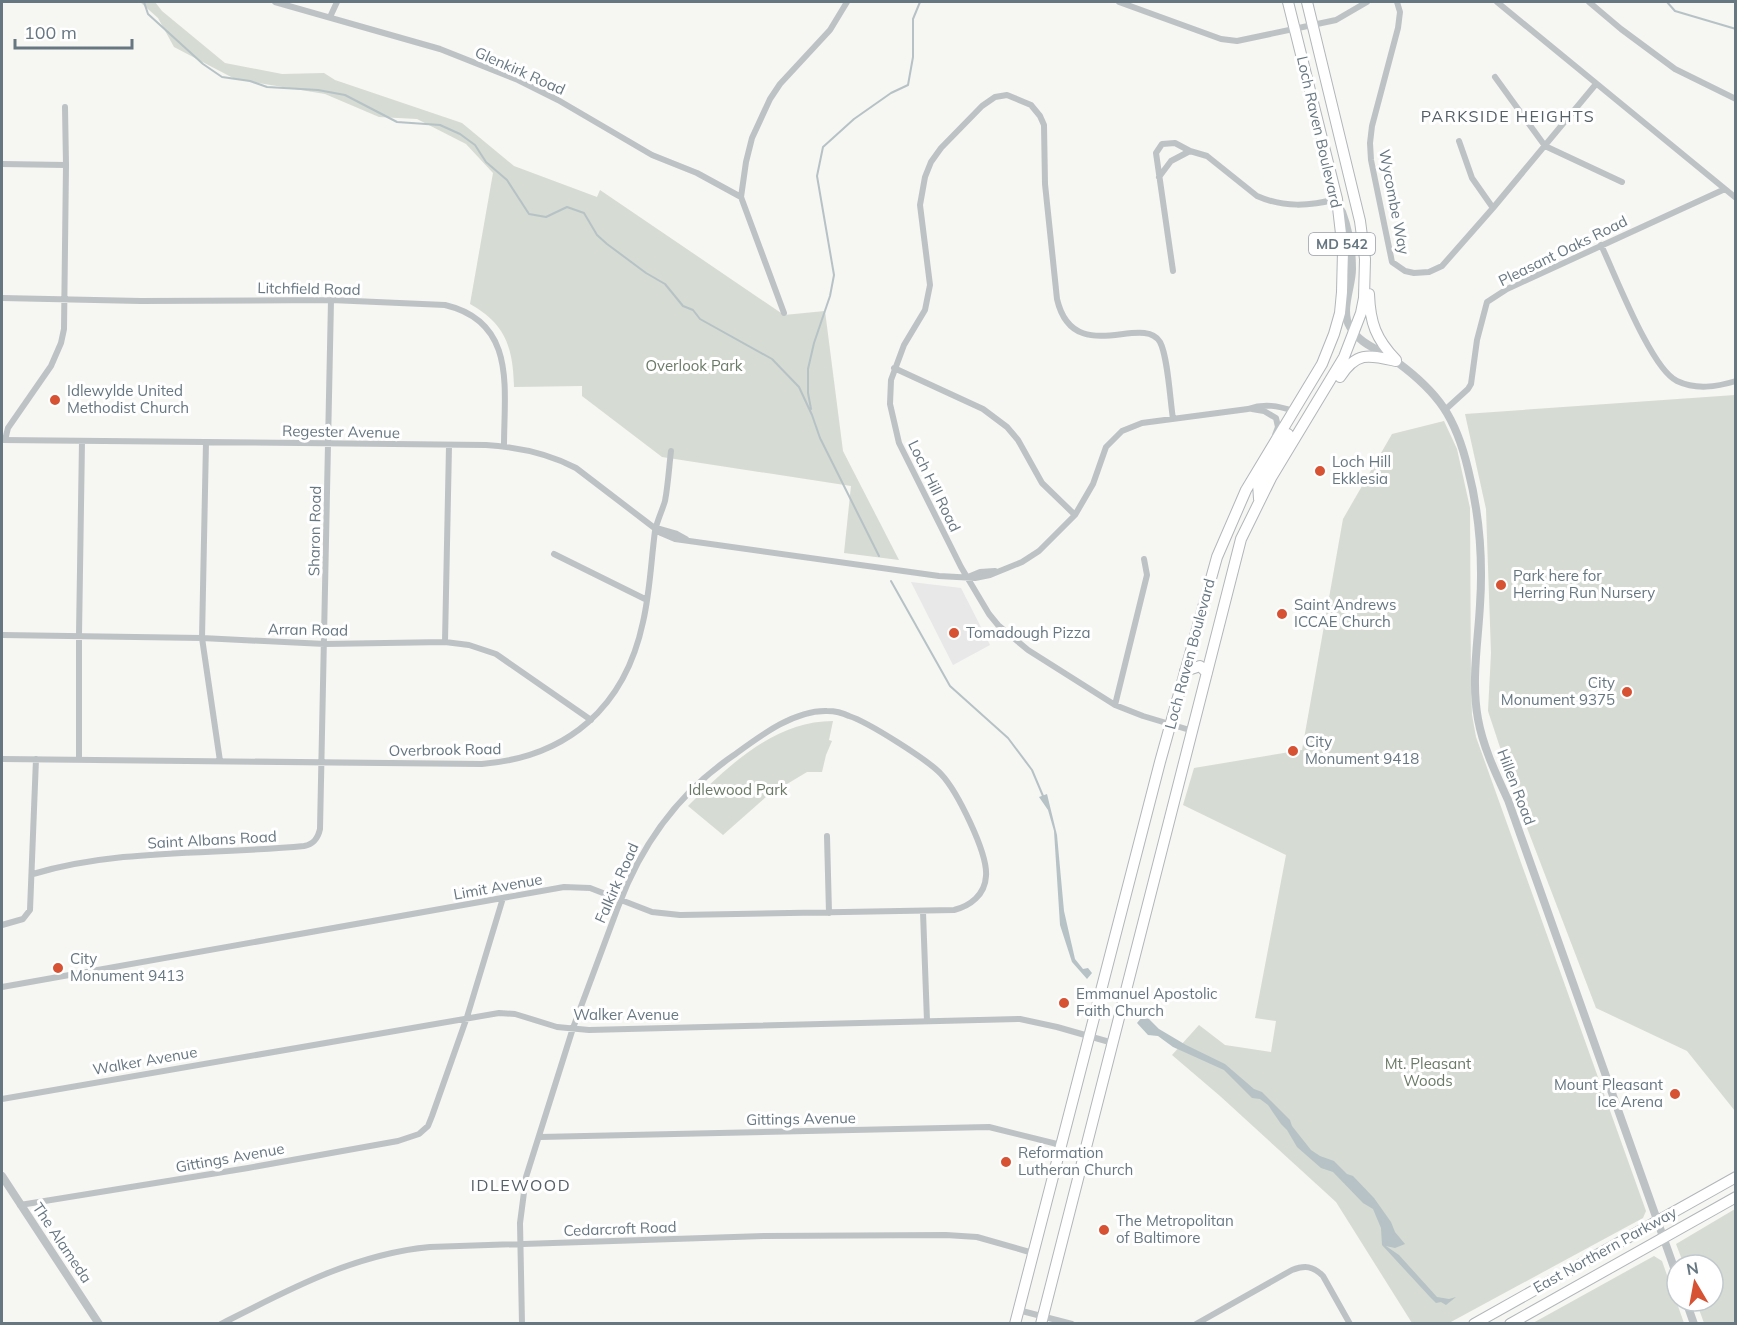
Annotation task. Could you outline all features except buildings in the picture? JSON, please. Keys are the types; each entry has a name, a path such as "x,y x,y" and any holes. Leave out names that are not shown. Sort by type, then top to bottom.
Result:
{"main road":[{"name":"Loch Raven Boulevard","path":"1015,1323 1160,762 1217,557 1245,490 1322,364 1340,314 1343,269 1337,199 1288,2"},
{"name":"Loch Raven Boulevard","path":"1042,1320 1241,540 1259,500 1335,375 1354,333 1364,298 1365,259 1356,201 1306,2"},
{"path":"1365,259 1374,329 1380,341 1396,361"},
{"path":"1308,416 1327,398 1347,366 1357,359 1373,356 1396,361"},
{"path":"1259,500 1258,483 1293,425 1294,411"},
{"path":"1185,671 1200,666 1207,673"},
{"name":"East Northern Parkway","path":"1474,1323 1736,1177"},
{"name":"East Northern Parkway","path":"1510,1323 1736,1197"}],"street":[{"name":"Glenkirk Road","path":"275,2 440,49 518,80 558,100 652,155 697,173 741,197"},
{"path":"330,17 337,2"},
{"path":"784,314 741,197 752,138 770,99 780,84 830,30 847,2"},
{"path":"1119,2 1229,41 1245,41 1313,27 1347,15 1367,2"},
{"name":"Wycombe Way","path":"1397,2 1400,12 1398,28 1372,126 1370,143 1371,160 1392,262 1410,273 1424,273 1442,266 1596,84"},
{"path":"1497,2 1736,198"},
{"path":"1589,2 1675,69 1736,99"},
{"path":"1495,77 1545,146 1622,182"},
{"name":"Loch Hill Road","path":"1173,419 1160,341 1145,332 1106,337 1086,334 1074,327 1062,313 1057,299 1046,194 1044,126 1035,108 1024,101 1007,95 995,97 982,106 941,148 927,171 920,206 930,277 929,295 925,310 904,345 894,368 890,404 899,443 967,577 992,620 1037,656 1115,705 1193,731"},
{"path":"3,440 8,428 27,404 57,356 61,343 64,300 65,107"},
{"path":"1458,141 1472,178 1493,208"},
{"path":"1173,271 1156,153 1162,144 1171,142 1207,156 1257,196 1267,200 1297,205 1315,205 1337,199 1350,233 1352,270 1346,315 1354,333"},
{"path":"1159,178 1171,161 1190,151"},
{"path":"2,164 66,165"},
{"name":"Pleasant Oaks Road","path":"1446,409 1471,384 1477,340 1487,302 1508,289 1725,189"},
{"path":"1601,245 1661,369 1675,380 1693,386 1720,385 1736,381"},
{"name":"Litchfield Road","path":"2,298 331,300 445,305 462,309 478,319 488,329 500,353 504,380 504,446"},
{"name":"Sharon Road","path":"322,763 331,300"},
{"name":"Hillen Road","path":"1354,333 1369,347 1396,361 1438,398 1455,424 1468,466 1478,527 1481,603 1476,677 1479,724 1669,1253"},
{"path":"894,368 992,415 1007,427 1017,440 1041,483 1075,514"},
{"name":"Regester Avenue","path":"3,440 504,446 527,449 566,463 587,475 661,533 668,536 939,576 975,578 1022,562 1040,551 1086,500 1101,460 1113,439 1131,427 1248,409 1265,404 1294,411"},
{"name":"Regester Avenue","path":"1248,409 1264,411 1276,418 1278,427 1272,447"},
{"path":"79,759 82,441"},
{"path":"206,442 202,638 220,761"},
{"path":"445,642 449,446"},
{"name":"Overbrook Road","path":"2,759 460,764 505,762 531,755 566,740 591,720 613,694 631,661 641,632 656,528 664,502 671,451"},
{"path":"554,554 647,600"},
{"path":"1115,705 1147,575 1144,559"},
{"name":"Arran Road","path":"2,635 202,638 325,644 445,642 477,647 496,654 591,720"},
{"name":"Falkirk Road","path":"522,1323 520,1243 523,1190 573,1028 620,900 635,867 657,828 676,804 700,781 740,750 788,721 819,712 836,712 862,722 931,765 944,776 974,831 984,861 986,880"},
{"path":"2,925 20,920 27,915 30,907 36,759"},
{"name":"Saint Albans Road","path":"33,874 57,866 88,861 200,851 308,845 319,834 322,763"},
{"path":"827,836 829,913"},
{"name":"Limit Avenue","path":"2,987 564,887 590,888 652,912 680,915 923,912 963,908 977,897 986,880"},
{"path":"467,1017 503,898"},
{"path":"923,912 927,1021"},
{"name":"Walker Avenue","path":"2,1099 499,1012 515,1014 557,1027 589,1030 1020,1019 1113,1043"},
{"name":"Gittings Avenue","path":"20,1205 248,1168 398,1141 419,1134 425,1130 432,1116 467,1017"},
{"name":"Gittings Avenue","path":"540,1137 989,1127 1061,1145"},
{"name":"The Alameda","path":"2,1176 99,1323"},
{"name":"Cedarcroft Road","path":"221,1323 324,1274 372,1257 430,1247 756,1236 946,1234 977,1237 1033,1252"},
{"path":"1196,1323 1300,1267 1311,1268 1323,1276 1350,1323"},
{"path":"1018,1310 1042,1320 1071,1323"}],"shaded area":[{"path":"911,582 961,588 990,645 953,665"},
{"path":"1047,794 1057,835 1064,911 1075,959 1083,969 1088,968 1092,973 1087,979 1072,962 1060,925 1054,831 1048,810 1039,797"},
{"path":"1142,1017 1149,1019 1159,1029 1186,1045 1225,1064 1254,1089 1262,1092 1290,1120 1292,1126 1311,1150 1334,1161 1347,1174 1353,1176 1374,1198 1405,1244 1395,1248 1386,1246 1399,1255 1437,1297 1449,1299 1456,1297 1446,1305 1441,1302 1436,1303 1430,1297 1382,1245 1381,1228 1373,1209 1363,1203 1333,1172 1321,1168 1297,1147 1268,1105 1260,1099 1252,1098 1224,1070 1173,1047 1158,1036 1148,1035 1137,1023"}],"green space":[{"name":"Overlook Park","path":"140,2 155,2 162,11 225,63 282,74 324,73 335,80 462,123 514,166 597,197 600,190 784,315 825,311 843,451 899,560 844,553 851,486 662,457 582,396 582,386 514,387 512,360 505,338 492,320 470,304 493,173 466,144 417,119 379,117 325,94 235,79 174,47 158,18"},
{"path":"1736,395 1735,1111 1687,1051 1596,1008 1524,820 1488,711 1491,653 1486,509 1465,414"},
{"name":"Mt. Pleasant Woods","path":"1444,421 1457,449 1470,508 1471,688 1476,737 1646,1211 1643,1218 1449,1323 1412,1323 1336,1202 1172,1055 1199,1025 1225,1045 1271,1052 1276,1021 1255,1018 1286,855 1183,805 1194,768 1302,750 1343,519 1392,434"},
{"name":"Idlewood Park","path":"833,721 829,740 832,741 822,772 807,772 767,796 723,835 688,806 753,748 791,729 811,723"},
{"path":"1735,1209 1735,1323 1704,1323 1700,1313 1725,1313 1725,1253 1679,1253 1676,1244"},
{"path":"1654,1256 1662,1261 1665,1269 1665,1313 1680,1313 1684,1323 1533,1323"}],"waterway":[{"path":"144,2 148,14 203,64 222,77 250,81 267,87 318,90 345,95 397,122 440,125 460,134 475,145 486,162 507,180 529,214 546,217 567,207 584,213 597,235 646,273 665,284 683,306 693,310 700,319 772,359 799,387 820,438 879,556"},
{"path":"811,409 808,369 834,275 817,176 823,147 854,119 891,93 908,85 913,57 913,19 920,2"},
{"path":"1667,2 1675,11 1736,29"},
{"path":"891,581 950,686 1008,738 1032,770 1043,796"}],"place":[{"name":"Idlewylde United Methodist Church","path":"55,400"},
{"name":"Loch Hill Ekklesia","path":"1320,471"},
{"name":"Park here for Herring Run Nursery","path":"1501,585"},
{"name":"Saint Andrews ICCAE Church","path":"1282,614"},
{"name":"Tomadough Pizza","path":"954,633"},
{"name":"City Monument 9375","path":"1627,692"},
{"name":"City Monument 9418","path":"1293,751"},
{"name":"City Monument 9413","path":"58,968"},
{"name":"Emmanuel Apostolic Faith Church","path":"1064,1003"},
{"name":"Mount Pleasant Ice Arena","path":"1675,1094"},
{"name":"Reformation Lutheran Church","path":"1006,1162"},
{"name":"The Metropolitan of Baltimore","path":"1104,1230"}],"district":[{"name":"PARKSIDE HEIGHTS","path":"1508,116"},
{"name":"IDLEWOOD","path":"521,1185"}]}
